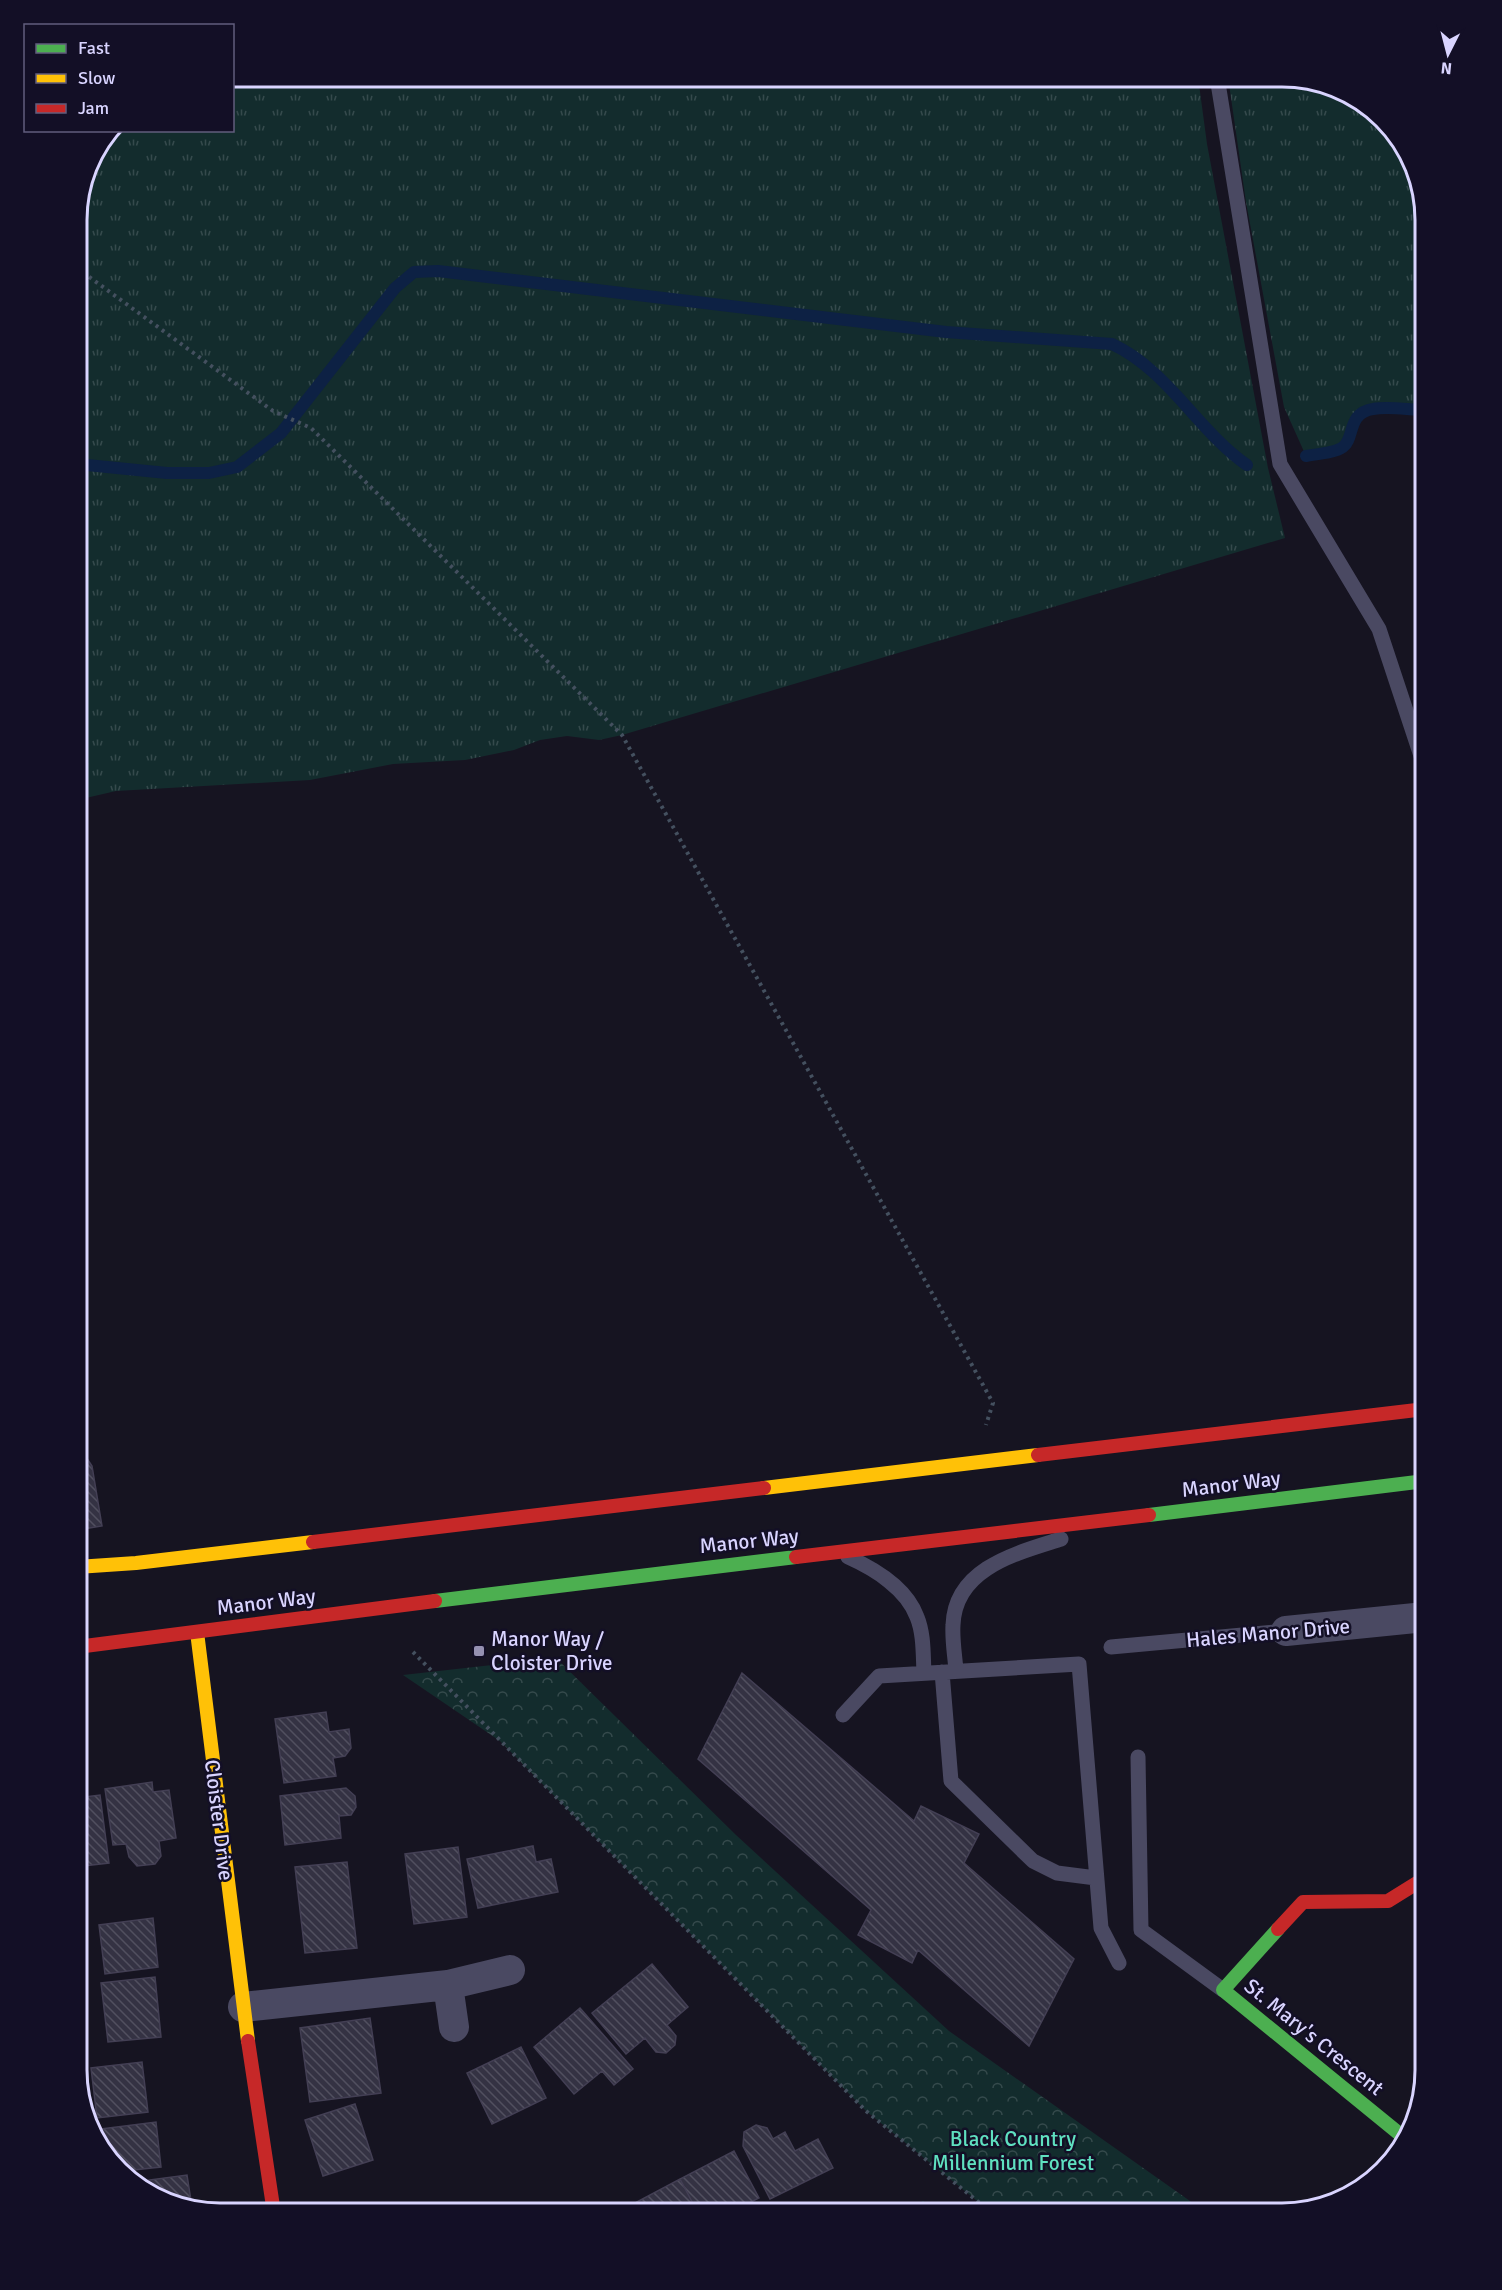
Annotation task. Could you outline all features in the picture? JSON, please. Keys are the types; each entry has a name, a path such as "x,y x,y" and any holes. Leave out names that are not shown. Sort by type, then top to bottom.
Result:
{"main road":[{"path":"87,1566 136,1563 770,1489 1415,1410"},
{"name":"Manor Way","path":"87,1646 706,1566 840,1553 1415,1482"},
{"name":"Cloister Drive","path":"197,1632 200,1673 243,2007 272,2203"},
{"name":"St. Mary's Crescent","path":"1399,2133 1223,1990 1303,1902 1388,1900 1415,1884"}],"street":[{"name":"Hales Manor Drive","path":"1286,1631 1415,1618"},
{"path":"243,2007 448,1985 510,1970"},
{"path":"448,1985 454,2027"}],"lane":[{"path":"1218,87 1280,464 1379,629 1415,738"},
{"path":"1096,1878 1057,1873 1033,1861 951,1781 949,1671 954,1612 963,1591 979,1573 992,1565 1041,1545 1136,1517"},
{"path":"840,1553 858,1561 890,1582 912,1605 920,1624 924,1673"},
{"name":"Hales Manor Drive","path":"1111,1647 1286,1631"},
{"path":"843,1715 879,1676 1079,1664 1101,1928 1119,1963"},
{"name":"St. Mary's Crescent","path":"1138,1757 1141,1930 1223,1990"}],"path":[{"path":"87,275 273,411 311,428 622,735 993,1403 984,1432"},
{"path":"413,1652 866,2111 980,2203"}],"green space":[{"path":"234,87 1199,87 1207,144 1268,468 1285,538 599,740 567,736 540,740 514,750 465,760 393,764 310,780 116,791 87,798 87,211 97,169 109,146 120,132 234,132"},
{"path":"1229,87 1291,87 1325,94 1356,109 1388,139 1405,169 1414,202 1415,409 1386,408 1365,411 1355,420 1347,443 1343,447 1335,451 1306,456 1284,407 1246,202"},
{"name":"Black Country Millennium Forest","path":"556,1658 736,1835 949,2031 1193,2203 980,2203 866,2111 500,1741 403,1675"}],"building":[{"path":"87,1458 92,1466 102,1526 87,1528"},
{"path":"742,1673 914,1821 921,1806 979,1834 964,1863 1074,1959 1029,2046 918,1950 912,1963 858,1935 871,1910 698,1759"},
{"path":"326,1712 329,1732 349,1729 351,1748 345,1756 333,1758 336,1776 284,1783 275,1719"},
{"path":"152,1782 153,1792 169,1790 176,1838 159,1841 161,1856 155,1864 137,1866 129,1857 126,1844 113,1845 105,1789"},
{"path":"346,1788 355,1796 356,1807 351,1815 339,1816 341,1838 285,1845 280,1796"},
{"path":"100,1795 109,1863 87,1866 87,1797"},
{"path":"533,1846 536,1862 551,1859 558,1892 478,1908 467,1859"},
{"path":"458,1847 467,1917 414,1924 405,1854"},
{"path":"347,1862 357,1948 305,1953 295,1867"},
{"path":"153,1918 158,1967 105,1974 99,1925"},
{"path":"652,1964 688,2007 667,2025 676,2036 675,2045 666,2053 656,2052 645,2038 626,2054 592,2013"},
{"path":"155,1977 161,2037 108,2042 101,1983"},
{"path":"580,2008 633,2069 614,2085 602,2071 574,2094 534,2047"},
{"path":"370,2018 381,2093 310,2102 300,2028"},
{"path":"521,2047 546,2098 492,2124 467,2073"},
{"path":"142,2062 148,2112 97,2118 91,2068"},
{"path":"355,2104 373,2160 323,2176 305,2120"},
{"path":"156,2122 161,2167 133,2170 114,2151 101,2129"},
{"path":"756,2125 767,2128 773,2139 785,2132 795,2151 818,2139 833,2168 770,2199 743,2146 744,2132"},
{"path":"734,2151 759,2198 749,2203 693,2203 680,2179"},
{"path":"187,2175 191,2199 177,2196 146,2180"},
{"path":"680,2179 693,2203 635,2203"}],"waterway":[{"path":"87,465 167,473 209,473 237,467 281,433 395,288 414,272 438,271 946,332 1112,344 1132,355 1150,369 1229,451 1247,465"},
{"path":"1306,456 1331,452 1343,447 1347,443 1355,420 1365,411 1386,408 1415,409"}],"traffic: fast":[{"path":"1149,1515 1415,1482"},
{"path":"435,1601 796,1557"},
{"path":"1278,1929 1223,1990 1399,2133"}],"traffic: slow":[{"path":"764,1488 1038,1455"},
{"path":"87,1566 136,1563 313,1542"},
{"path":"197,1632 248,2041"}],"traffic: jam":[{"path":"1038,1455 1415,1410"},
{"path":"313,1542 764,1488"},
{"path":"796,1557 1149,1515"},
{"path":"87,1646 435,1601"},
{"path":"1278,1929 1303,1902 1388,1901 1415,1884"},
{"path":"248,2041 272,2203"}],"place":[{"name":"Manor Way / Cloister Drive","path":"479,1651"}]}
